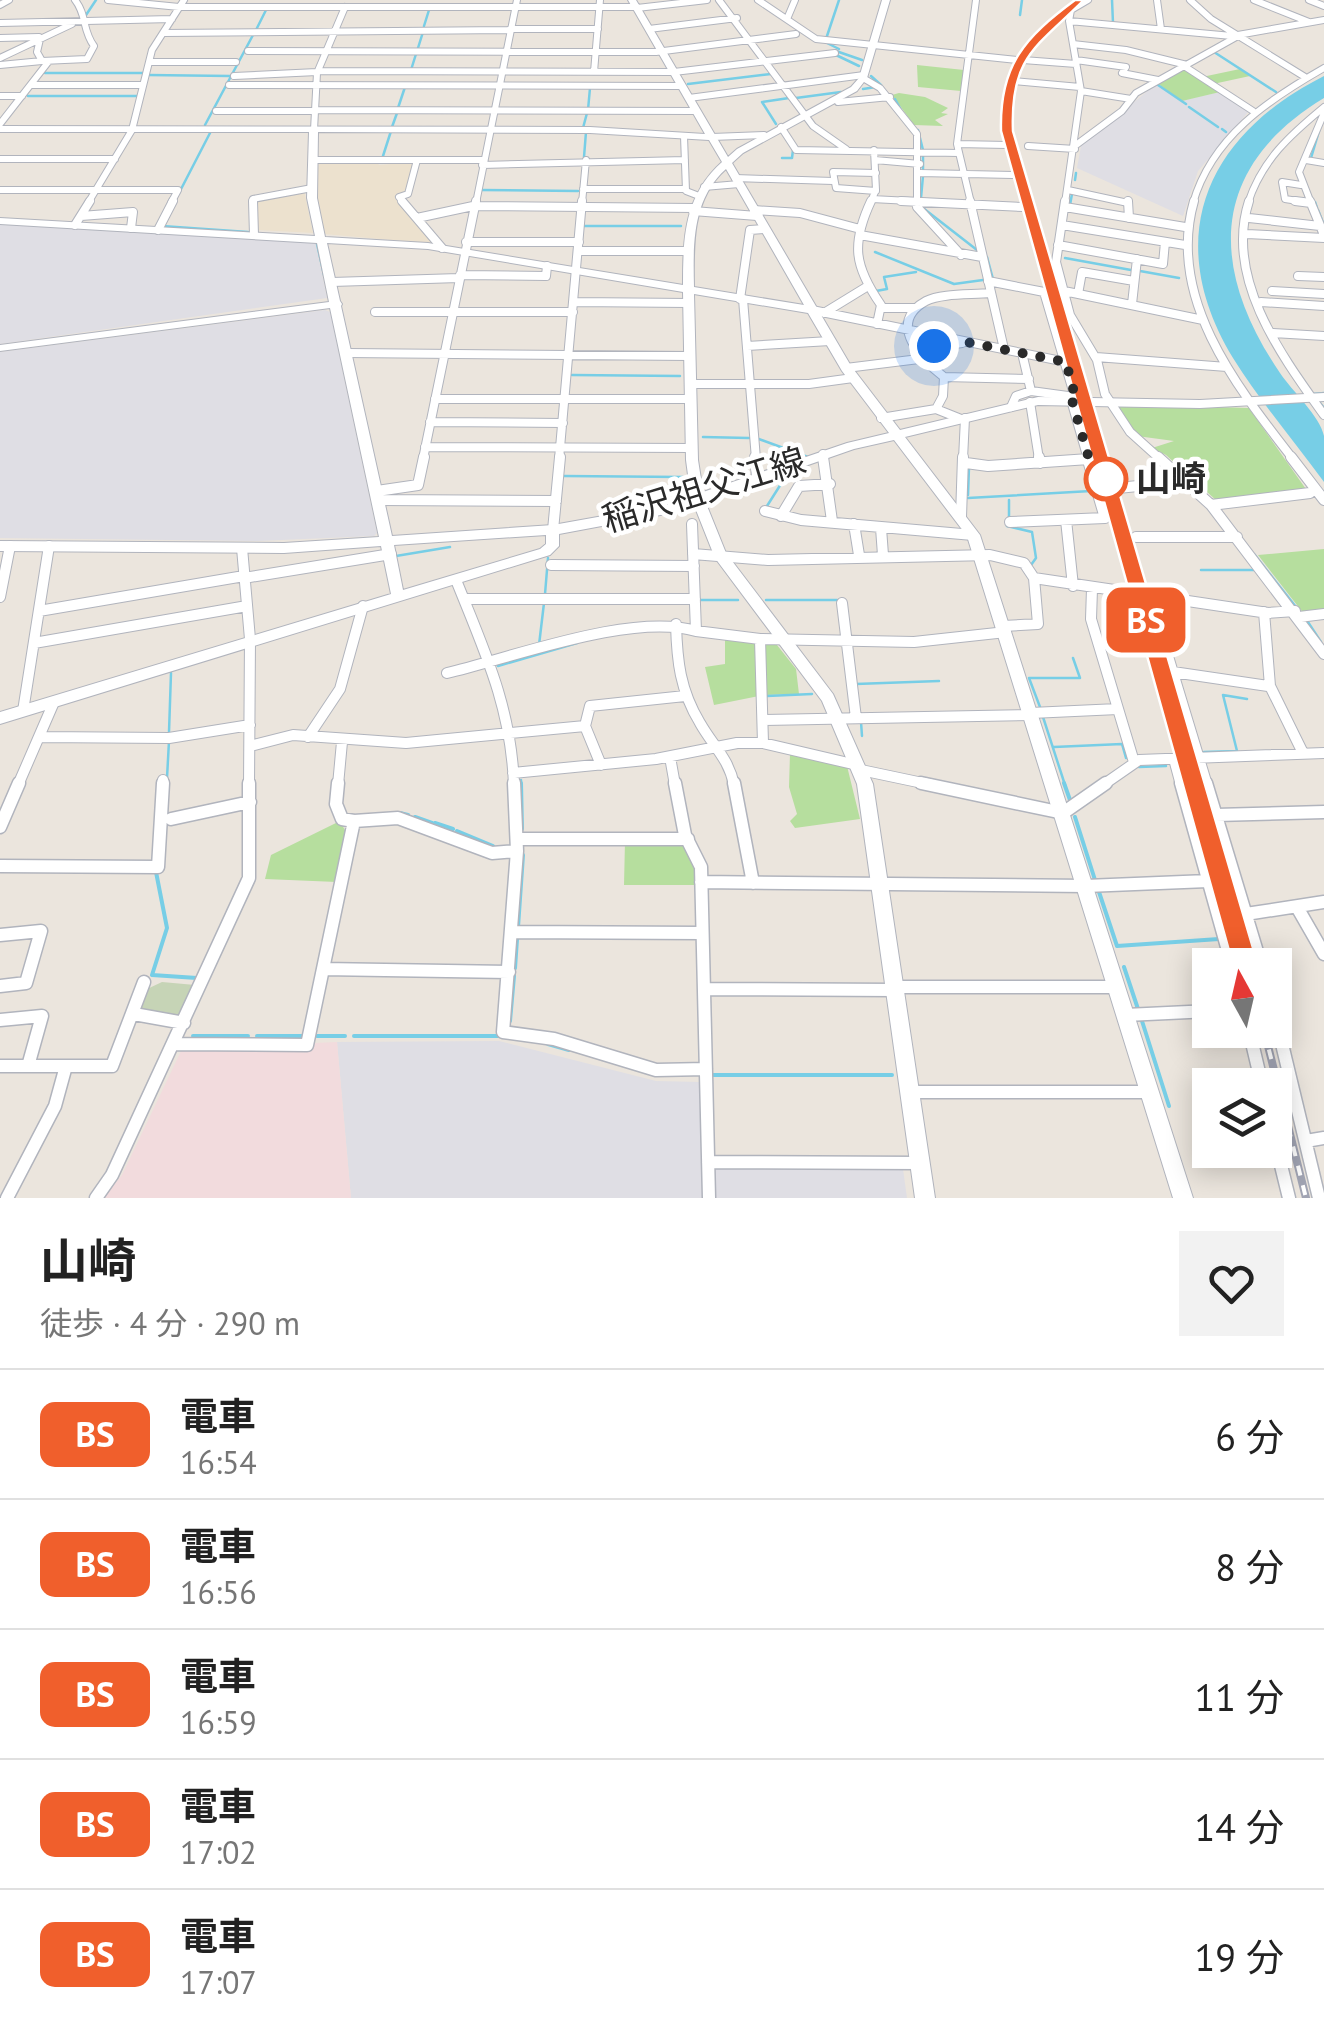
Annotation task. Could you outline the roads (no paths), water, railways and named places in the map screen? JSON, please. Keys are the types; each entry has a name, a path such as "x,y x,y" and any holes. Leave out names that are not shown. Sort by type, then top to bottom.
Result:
{"street":[{"path":"0,6 9,0"},
{"path":"2,65 86,59 94,46 83,32 83,10 74,0"},
{"path":"108,0 355,7 635,5 707,0"},
{"path":"355,7 360,0"},
{"path":"720,0 813,126 846,149"},
{"path":"758,0 816,39 1020,60 1094,60 1126,66 1122,73 1159,80"},
{"path":"787,19 794,0"},
{"path":"838,102 864,76 886,0"},
{"path":"976,0 958,148 1004,348"},
{"path":"1068,0 1081,89 1057,271 1070,315 1096,357 1098,380 1130,432 1211,505 1324,654"},
{"path":"1071,10 1088,0"},
{"path":"1158,0 1161,29"},
{"path":"1190,0 1306,77"},
{"path":"1254,0 1319,22"},
{"path":"1309,0 1324,6"},
{"path":"78,220 132,130 149,62 182,4"},
{"path":"378,495 418,485 516,4"},
{"path":"594,72 600,4"},
{"path":"340,5 336,29 316,85 312,188 398,596"},
{"path":"635,5 765,229 818,312 846,368 972,535 1183,1198"},
{"path":"0,24 172,18"},
{"path":"649,29 737,18"},
{"path":"2,65 45,37 82,20"},
{"path":"1069,20 1239,36 1319,22"},
{"path":"1094,60 1126,35 1126,26"},
{"path":"163,33 598,29"},
{"path":"0,38 83,32"},
{"path":"248,51 662,51 796,34"},
{"path":"1028,146 1076,147 1131,99 1239,36"},
{"path":"45,37 37,52 46,61"},
{"path":"1073,44 1113,48 1185,66 1253,111"},
{"path":"234,76 318,72 674,72 835,52"},
{"path":"0,127 46,61"},
{"path":"149,62 236,62"},
{"path":"1324,68 1253,111 1199,174 1185,227 1185,245 1203,320 1227,366 1324,500"},
{"path":"689,98 864,76 890,98 902,121 918,134 916,205 962,255"},
{"path":"1014,81 1131,99"},
{"path":"31,84 143,85"},
{"path":"229,86 682,86"},
{"path":"0,96 22,96"},
{"path":"695,198 726,162 764,135 838,102 890,98"},
{"path":"1323,233 1299,172 1324,110"},
{"path":"1324,110 1295,128 1257,176 1248,199 1240,246 1248,286 1268,336 1324,415"},
{"path":"216,111 696,111"},
{"path":"0,127 489,130 712,138 753,132 764,135"},
{"path":"781,127 796,150 920,152 1007,145"},
{"path":"684,136 685,160 695,198 688,251 692,448 697,497 720,555 840,718 860,768 871,808 924,1198"},
{"path":"874,150 874,195 860,232 859,270 882,308 877,324"},
{"path":"0,159 115,160"},
{"path":"313,160 581,164 586,160 685,160"},
{"path":"417,160 408,194 399,197 442,248"},
{"path":"39,611 390,548 553,530 586,160"},
{"path":"875,160 964,174 1013,175"},
{"path":"1306,160 1324,163"},
{"path":"876,173 833,172 833,181 836,188 916,205 1023,208"},
{"path":"417,218 474,206 582,207 695,198 737,181 833,181"},
{"path":"1301,185 1282,182 1285,200 1324,202"},
{"path":"254,235 252,199 312,188"},
{"path":"583,189 695,198 756,213 800,213 860,232 982,257"},
{"path":"0,190 178,190 158,230"},
{"path":"1068,190 1128,200 1129,218"},
{"path":"1065,207 1185,227"},
{"path":"1249,218 1323,233"},
{"path":"0,221 78,220 131,228 442,248 688,251"},
{"path":"1062,224 1185,245"},
{"path":"756,476 742,299 750,230 765,229"},
{"path":"1247,234 1323,233"},
{"path":"1058,245 1162,264 1165,242"},
{"path":"465,247 689,296"},
{"path":"1132,307 1137,259"},
{"path":"332,282 349,278 546,276 547,266"},
{"path":"1078,294 1082,272 1134,281"},
{"path":"1298,276 1324,277"},
{"path":"988,281 1044,292 1105,518 1010,522"},
{"path":"818,312 868,286"},
{"path":"1272,291 1324,294"},
{"path":"882,308 916,308 926,301 990,293"},
{"path":"1065,293 1132,307"},
{"path":"1065,293 1203,320"},
{"path":"375,312 573,307 689,296 742,299 1061,361"},
{"path":"1260,302 1324,306"},
{"path":"0,348 337,304"},
{"path":"916,308 908,330 917,354 944,378 1029,379"},
{"path":"1273,332 1324,336"},
{"path":"747,346 830,341"},
{"path":"846,368 966,342"},
{"path":"348,353 690,356"},
{"path":"1024,356 1040,462"},
{"path":"1096,357 1227,366"},
{"path":"435,398 565,398 691,392 853,378"},
{"path":"936,409 944,396 944,378"},
{"name":"稲沢祖父江線","path":"0,718 550,550 553,530 628,519 823,454 1011,407 1030,397 1110,402 1314,398"},
{"path":"881,418 936,409 963,418 966,463 961,517"},
{"path":"430,422 563,422"},
{"path":"425,447 692,448"},
{"path":"823,454 832,521"},
{"path":"966,463 988,466 1089,460"},
{"path":"1118,488 1188,482"},
{"path":"781,516 799,486 830,484"},
{"path":"1211,505 1310,493"},
{"path":"378,495 556,501"},
{"path":"765,511 881,528 972,535"},
{"path":"1066,520 1073,586"},
{"path":"692,524 696,631"},
{"path":"854,524 859,555"},
{"path":"881,528 883,556"},
{"path":"1136,537 1236,537"},
{"path":"0,597 5,546 390,548"},
{"path":"23,711 49,546"},
{"path":"96,1198 112,1175 250,878 250,639 242,548"},
{"path":"447,673 609,631 676,624 696,631 760,638 914,642 1038,624 1034,578 1024,563 981,555 768,560 720,555 693,560 551,565"},
{"path":"1034,578 1264,612 1324,614"},
{"path":"456,580 492,663 510,730 517,845 504,1032 554,1039 656,1070 706,1069"},
{"path":"1092,589 1091,620 1134,762"},
{"path":"1150,596 1256,948"},
{"path":"465,599 695,599"},
{"path":"842,602 856,718"},
{"path":"34,643 247,606"},
{"path":"308,737 340,690 363,606"},
{"path":"1264,612 1263,670 1303,753"},
{"path":"676,624 674,652 685,696 730,764 753,883"},
{"path":"760,638 764,743"},
{"path":"1173,672 1268,686"},
{"path":"600,765 586,726 590,706 685,696"},
{"path":"0,827 54,702"},
{"path":"764,720 1118,710"},
{"path":"39,737 170,738 250,725"},
{"path":"250,746 293,735 342,742 406,742 586,726"},
{"path":"342,742 336,804 342,819 398,818 492,852 517,845 688,839"},
{"path":"514,773 764,743 1063,813 1134,762 1324,753"},
{"path":"670,757 688,839 701,867 709,1198"},
{"path":"1174,759 1227,948"},
{"path":"0,866 158,867 164,780"},
{"path":"170,818 250,802"},
{"path":"1216,814 1324,812"},
{"path":"174,1044 307,1045 354,821"},
{"path":"701,882 1086,886 1208,880"},
{"path":"1246,914 1324,902"},
{"path":"1297,907 1324,954"},
{"path":"0,935 40,932 26,983 0,986"},
{"path":"512,932 702,933"},
{"path":"323,969 509,972"},
{"path":"0,1066 112,1066 144,982"},
{"path":"704,989 1117,987"},
{"path":"1126,1015 1192,1012"},
{"path":"134,1014 184,1023"},
{"path":"0,1020 42,1016 28,1066"},
{"path":"1283,1048 1319,1198"},
{"path":"7,1198 55,1106 66,1066"},
{"path":"910,1092 1150,1092"},
{"path":"1306,1141 1324,1138"},
{"path":"708,1162 920,1163"},
{"path":"1282,1168 1289,1198"}],"water":[{"path":"1324,76 1324,98 1286,126 1258,156 1240,188 1232,223 1232,259 1241,296 1257,334 1321,428 1324,482 1233,358 1211,314 1200,272 1199,232 1207,195 1224,160 1249,129 1283,100"}],"waterway":[{"path":"86,15 96,0"},
{"path":"827,36 839,0"},
{"path":"1020,15 1022,0"},
{"path":"1112,0 1113,23"},
{"path":"256,30 266,10"},
{"path":"424,26 429,10"},
{"path":"418,48 423,32"},
{"path":"205,125 253,35"},
{"path":"825,42 839,49"},
{"path":"836,51 862,60"},
{"path":"1214,52 1276,92"},
{"path":"411,70 416,54"},
{"path":"836,55 859,66"},
{"path":"45,73 143,73"},
{"path":"688,84 771,74"},
{"path":"148,75 230,76"},
{"path":"871,76 881,85"},
{"path":"1158,85 1186,104"},
{"path":"398,108 405,87"},
{"path":"863,89 876,87"},
{"path":"588,110 590,88"},
{"path":"796,98 841,92"},
{"path":"28,96 137,96"},
{"path":"776,124 762,102 789,98"},
{"path":"895,99 901,110"},
{"path":"1189,107 1218,127"},
{"path":"392,127 397,113"},
{"path":"583,128 587,113"},
{"path":"1222,129 1226,132"},
{"path":"918,130 923,150"},
{"path":"383,156 391,131"},
{"path":"1311,158 1319,131"},
{"path":"584,157 586,132"},
{"path":"179,193 210,133"},
{"path":"782,158 792,158 793,150"},
{"path":"923,155 923,171"},
{"path":"1075,180 1076,173"},
{"path":"921,198 923,176"},
{"path":"481,190 578,191"},
{"path":"1070,205 1072,194"},
{"path":"1315,202 1317,208"},
{"path":"923,208 977,250"},
{"path":"1318,210 1324,225"},
{"path":"162,226 248,232"},
{"path":"582,226 681,226"},
{"path":"317,244 324,275"},
{"path":"875,252 954,284 983,280"},
{"path":"987,257 993,279"},
{"path":"1065,258 1131,270"},
{"path":"1140,271 1179,278"},
{"path":"876,291 887,289 884,277 916,272"},
{"path":"572,375 680,376"},
{"path":"1313,394 1324,393"},
{"path":"1320,403 1324,408"},
{"path":"1093,405 1116,484"},
{"path":"703,437 749,438"},
{"path":"756,438 808,457"},
{"path":"968,495 969,467"},
{"path":"564,476 683,477"},
{"path":"767,506 786,476"},
{"path":"968,498 1091,491"},
{"path":"1009,500 1009,519"},
{"path":"1007,526 1032,532 1036,558 1031,565"},
{"path":"396,556 450,547"},
{"path":"1254,554 1296,607"},
{"path":"545,594 548,558"},
{"path":"1201,570 1254,570"},
{"path":"700,600 738,600"},
{"path":"766,600 837,600"},
{"path":"539,645 544,603"},
{"path":"1306,619 1321,642"},
{"path":"498,666 577,643"},
{"path":"1040,707 1029,678 1080,678 1073,658"},
{"path":"169,732 171,673"},
{"path":"856,684 939,681"},
{"path":"767,696 812,694"},
{"path":"1204,752 1237,751 1223,695 1247,699"},
{"path":"1043,717 1065,785"},
{"path":"861,722 862,736"},
{"path":"167,778 169,741"},
{"path":"1054,747 1122,744 1126,758"},
{"path":"1177,754 1175,748 1180,748"},
{"path":"1139,767 1166,766"},
{"path":"521,783 522,829"},
{"path":"1064,783 1070,800"},
{"path":"400,813 408,815"},
{"path":"415,817 432,823"},
{"path":"1075,817 1095,880"},
{"path":"435,823 453,829"},
{"path":"457,831 493,846"},
{"path":"518,927 523,855"},
{"path":"156,872 167,928 152,975 197,978"},
{"path":"1099,892 1117,946 1219,939"},
{"path":"515,968 517,939"},
{"path":"1124,967 1138,1009"},
{"path":"510,1021 514,976"},
{"path":"1142,1021 1169,1106"},
{"path":"193,1036 248,1036"},
{"path":"257,1036 302,1036"},
{"path":"317,1036 345,1036"},
{"path":"354,1036 500,1036"},
{"path":"548,1044 569,1050"},
{"path":"713,1075 892,1075"}],"railway":[{"path":"1079,0 1046,30 1023,62 1010,100 1009,145 1194,785"},
{"path":"1193,783 1241,948"},
{"path":"1268,1048 1306,1198"}],"train":[{"name":"BS","path":"1079,0 1041,30 1019,60 1006,99 1007,131 1241,948"}],"place":[{"name":"山崎","path":"1106,479"}]}
